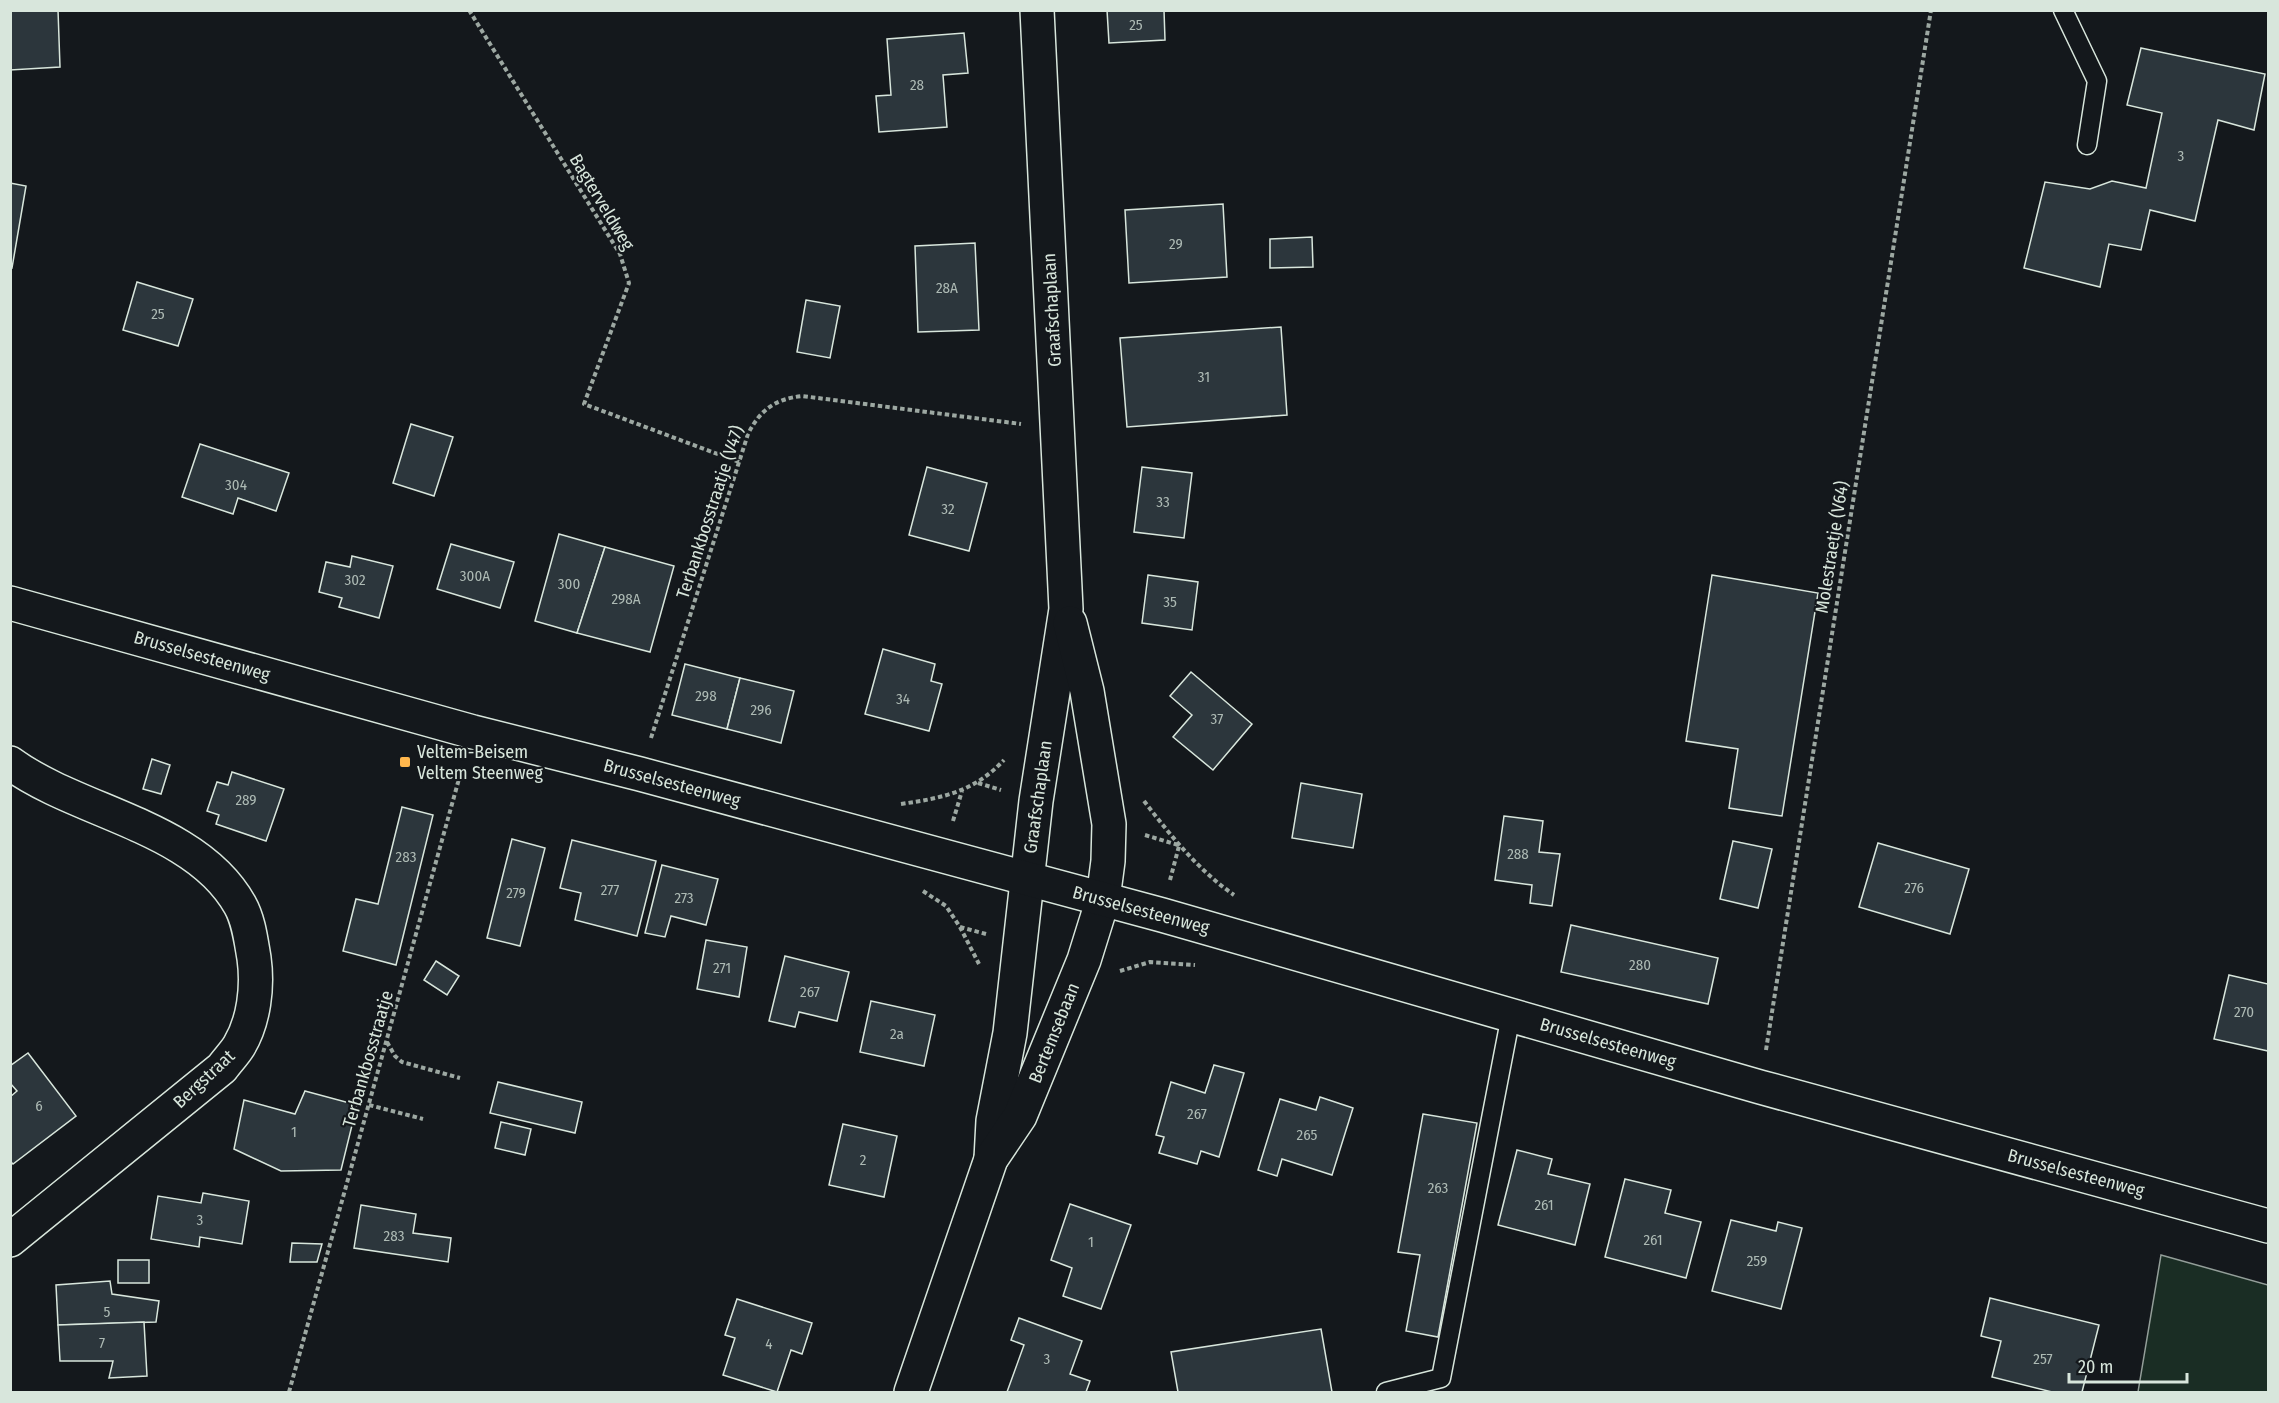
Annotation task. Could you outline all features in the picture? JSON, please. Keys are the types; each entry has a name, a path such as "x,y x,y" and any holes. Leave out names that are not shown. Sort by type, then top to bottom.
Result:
{"street":[{"name":"Graafschaplaan","path":"1026,879 1066,609 1038,10"},
{"name":"Brusselsesteenweg","path":"10,603 473,732 640,774 1102,899 1760,1087 2268,1226"},
{"name":"Graafschaplaan","path":"1066,609 1087,692 1109,824 1108,861 1102,899"},
{"name":"Bergstraat","path":"10,763 34,778 160,835 185,850 224,883 241,906 250,934 255,965 255,993 249,1022 239,1047 222,1068 10,1240"},
{"name":"Bertemsebaan","path":"991,1159 993,1121 1010,1033 1026,879"},
{"name":"Bertemsebaan","path":"911,1392 991,1159 1020,1116 1084,960 1102,899"}],"lane":[{"path":"2063,10 2097,81 2087,145"},
{"path":"1386,1392 1441,1378 1511,1015"}],"path":[{"name":"Bagterveldweg","path":"469,10 621,254 629,283 584,404 739,462"},
{"name":"Molestraetje (V64)","path":"1760,1087 1931,10"},
{"name":"Terbankbosstraatje (V47)","path":"640,774 748,434 759,414 778,401 802,396 1057,427"},
{"name":"Terbankbosstraatje","path":"289,1392 473,732"},
{"path":"386,1041 395,1056 402,1062 460,1078"},
{"path":"369,1105 423,1119"}],"green space":[{"path":"2161,1255 2268,1285 2268,1392 2138,1392"}],"building":[{"path":"10,10 58,10 60,67 10,70"},
{"path":"1107,10 1164,10 1165,40 1109,43"},
{"path":"964,33 968,73 943,75 947,127 879,132 876,96 891,95 887,39"},
{"path":"2141,48 2265,74 2254,130 2218,120 2195,221 2150,210 2141,250 2109,244 2100,287 2024,268 2045,182 2090,189 2112,181 2146,188 2162,113 2127,105"},
{"path":"10,183 26,186 12,268 10,267"},
{"path":"1223,204 1227,277 1129,283 1125,210"},
{"path":"1312,237 1313,267 1270,268 1270,239"},
{"path":"975,243 979,330 918,332 915,246"},
{"path":"137,282 193,299 178,346 123,330"},
{"path":"806,300 840,306 830,358 797,352"},
{"path":"1281,327 1287,415 1127,427 1120,338"},
{"path":"411,424 453,437 434,496 393,483"},
{"path":"200,444 289,473 276,511 238,498 233,514 182,497"},
{"path":"927,467 987,483 969,551 909,535"},
{"path":"1142,467 1192,473 1184,538 1134,532"},
{"path":"559,534 605,547 577,633 535,621"},
{"path":"451,544 514,562 500,608 437,589"},
{"path":"605,547 674,566 650,652 577,633"},
{"path":"352,556 393,566 379,618 339,607 342,598 319,592 326,562 350,567"},
{"path":"1148,575 1198,582 1192,630 1142,623"},
{"path":"1712,575 1818,593 1782,816 1729,808 1738,749 1686,741"},
{"path":"883,649 935,664 931,681 942,684 929,731 865,714"},
{"path":"685,664 740,678 727,729 672,715"},
{"path":"1191,672 1252,724 1213,770 1173,737 1192,715 1170,696"},
{"path":"740,678 794,691 781,743 727,729"},
{"path":"152,759 170,765 161,794 143,789"},
{"path":"232,772 284,789 266,841 216,824 219,815 207,811 217,782 228,785"},
{"path":"1301,783 1362,794 1353,848 1292,838"},
{"path":"402,807 433,815 396,965 343,951 356,899 378,904"},
{"path":"1504,816 1543,821 1539,852 1560,854 1552,906 1530,903 1532,885 1495,880"},
{"path":"512,839 545,848 520,946 487,938"},
{"path":"572,840 656,861 637,936 575,920 581,893 560,888"},
{"path":"1733,841 1772,849 1758,908 1720,899"},
{"path":"1878,843 1969,869 1950,934 1859,907"},
{"path":"662,865 718,879 706,925 671,916 665,937 645,933"},
{"path":"1571,925 1718,958 1708,1004 1561,972"},
{"path":"706,940 747,947 739,997 697,989"},
{"path":"785,956 849,972 837,1021 799,1012 795,1027 769,1021"},
{"path":"436,961 459,976 447,995 424,980"},
{"path":"2229,975 2268,984 2268,1051 2214,1039"},
{"path":"871,1001 935,1015 924,1066 860,1052"},
{"path":"28,1053 76,1116 13,1164 10,1161 10,1097 17,1091 10,1083 10,1066"},
{"path":"1214,1065 1244,1073 1219,1157 1201,1151 1197,1164 1159,1153 1164,1137 1156,1135 1171,1082 1205,1093"},
{"path":"498,1082 582,1102 575,1133 490,1113"},
{"path":"305,1091 357,1105 341,1170 281,1171 234,1149 244,1100 295,1114"},
{"path":"1320,1097 1353,1108 1332,1175 1282,1159 1277,1176 1258,1170 1280,1099 1316,1110"},
{"path":"1423,1114 1477,1123 1438,1337 1406,1331 1420,1255 1398,1252"},
{"path":"501,1122 531,1129 525,1155 495,1148"},
{"path":"843,1124 897,1136 884,1197 829,1185"},
{"path":"1517,1150 1552,1159 1548,1174 1590,1184 1575,1245 1498,1225"},
{"path":"1625,1179 1671,1190 1665,1213 1701,1222 1686,1278 1605,1257"},
{"path":"203,1193 249,1201 242,1244 200,1237 199,1247 151,1239 158,1196 201,1203"},
{"path":"1070,1204 1131,1225 1101,1309 1063,1296 1072,1268 1051,1260"},
{"path":"361,1205 416,1214 413,1233 451,1238 448,1262 354,1248"},
{"path":"1731,1220 1776,1231 1778,1222 1802,1228 1781,1309 1712,1291"},
{"path":"292,1243 322,1244 317,1262 290,1262"},
{"path":"118,1260 149,1260 149,1283 118,1283"},
{"path":"110,1281 112,1294 159,1301 156,1322 58,1325 56,1285"},
{"path":"1990,1298 2099,1325 2082,1392 2052,1392 1992,1377 2001,1341 1981,1336"},
{"path":"737,1299 812,1323 802,1354 791,1350 777,1392 723,1375 735,1338 725,1335"},
{"path":"1019,1318 1082,1341 1070,1374 1090,1381 1086,1392 1007,1392 1024,1345 1011,1340"},
{"path":"144,1322 147,1376 109,1378 113,1361 60,1361 58,1325"},
{"path":"1321,1329 1332,1392 1178,1392 1171,1352"}],"place":[{"name":"Veltem-Beisem Veltem Steenweg","path":"405,762"}]}
